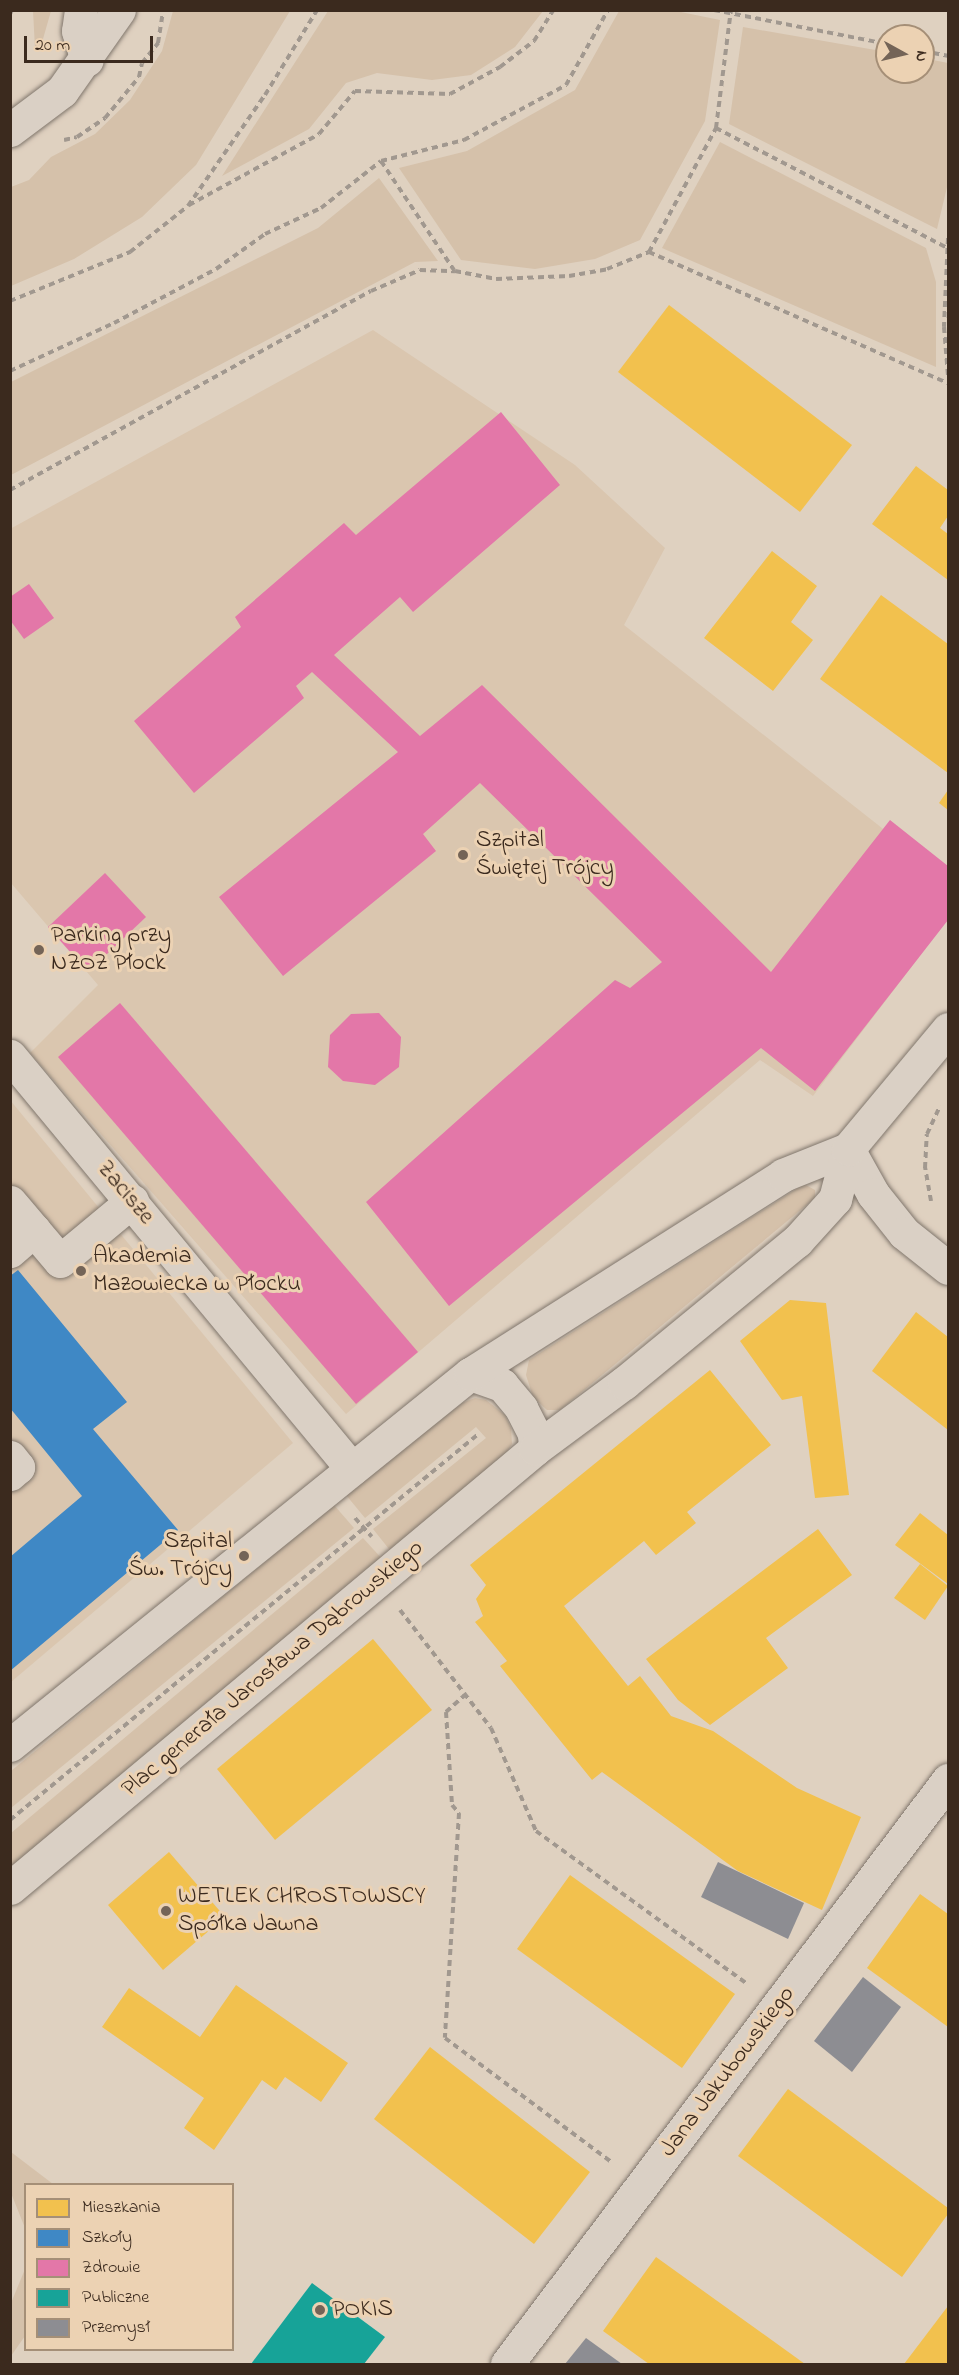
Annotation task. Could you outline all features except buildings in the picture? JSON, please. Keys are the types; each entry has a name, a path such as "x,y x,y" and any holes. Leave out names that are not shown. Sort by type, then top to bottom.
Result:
{"street":[{"path":"81,10 78,32 87,60"},
{"path":"10,130 62,91 87,60 119,10"},
{"path":"10,1745 470,1374 783,1175 848,1149 948,1029"},
{"name":"Zacisze","path":"10,1056 132,1201 340,1478"},
{"path":"848,1149 873,1194 904,1233 948,1268"},
{"name":"Plac generała Jarosława Dąbrowskiego","path":"10,1888 535,1449 624,1383 796,1240 835,1199 848,1149"},
{"path":"10,1202 22,1240 60,1260 132,1201"},
{"path":"470,1374 502,1385 534,1434 535,1449"},
{"path":"10,1457 18,1467 10,1474"},
{"name":"Jana Jakubowskiego","path":"507,2364 948,1780"}],"path":[{"path":"188,206 266,95 317,10"},
{"path":"10,302 130,252 188,206 320,134 355,91 450,94 500,67 534,41 553,10"},
{"path":"10,371 216,269 266,234 321,208 381,161 464,140 566,85 608,10"},
{"path":"714,10 875,42"},
{"path":"10,490 371,291 420,270 455,271 496,279 569,276 607,269 649,252 716,128 730,12"},
{"path":"716,128 946,247"},
{"path":"381,161 455,271"},
{"path":"948,238 944,355 948,376"},
{"path":"649,252 948,383"},
{"path":"939,1209 930,1201 925,1168 927,1134 940,1106"},
{"path":"10,1820 477,1435"},
{"path":"340,1478 364,1528 397,1566"},
{"path":"399,1610 491,1728 537,1831 752,1988"},
{"path":"466,1694 446,1712 452,1805 459,1813 445,2038 614,2164"}],"shaded area":[{"path":"33,11 51,11 41,46 35,48"},
{"path":"173,11 290,11 196,165 142,217 74,259 11,286 11,187 29,180 51,157 95,134 130,100 162,51"},
{"path":"328,11 543,11 515,47 471,75 432,80 377,73 346,83 309,129 222,176"},
{"path":"619,11 676,11 720,20 705,121 640,240 595,259 535,269 461,260 399,168 467,151 575,90"},
{"path":"743,27 875,50 875,84 935,84 935,60 948,63 948,183 937,229 729,124"},
{"path":"720,142 926,248 936,282 936,367 662,248"},
{"path":"379,178 438,261 415,262 11,475 11,382 318,228"},
{"name":"Szpital Świętej Trójcy","path":"373,330 575,465 665,548 624,625 948,880 948,919 813,1096 760,1060 346,1414 30,1053 98,985 11,883 10,529"},
{"name":"Akademia Mazowiecka w Płocku","path":"10,1100 293,1443 11,1682 10,1682"},
{"path":"804,1184 815,1190 815,1198 560,1410 547,1410 533,1397 526,1375 529,1360"},
{"path":"475,1398 486,1400 505,1415 511,1428 512,1444 504,1457 393,1554 373,1529 486,1438 476,1427 365,1518 346,1495 462,1403"},
{"path":"334,1505 354,1528 11,1808 11,1771"},
{"path":"363,1538 384,1561 11,1874 11,1833"},
{"path":"11,2152 52,2183 24,2183 24,2226 11,2193"},
{"path":"24,2271 24,2337 11,2356 11,2303"}],"place":[{"name":"Szpital Świętej Trójcy","path":"463,855"},
{"name":"Parking przy NZOZ Płock","path":"39,950"},
{"name":"Akademia Mazowiecka w Płocku","path":"81,1271"},
{"name":"Szpital Św. Trójcy","path":"244,1556"},
{"name":"WETLEK CHROSTOWSCY Spółka Jawna","path":"166,1911"},
{"name":"POKIS","path":"320,2310"}]}
